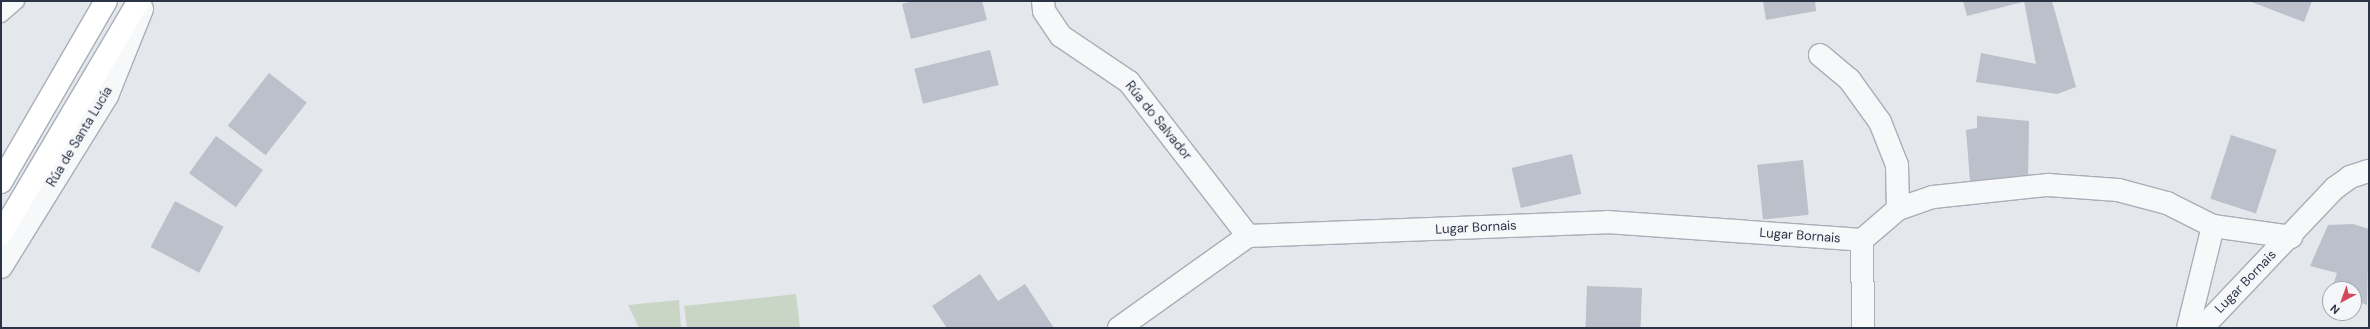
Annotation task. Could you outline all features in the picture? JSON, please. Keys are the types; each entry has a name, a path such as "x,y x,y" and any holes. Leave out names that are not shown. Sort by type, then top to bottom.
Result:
{"highway":[{"path":"1,182 106,1"},
{"name":"Rúa de Santa Lucía","path":"1,234 139,1"}],"street":[{"name":"Rúa de Santa Lucía","path":"1,267 107,96 145,1"},
{"name":"Rúa do Salvador","path":"1043,1 1044,11 1060,36 1129,82 1248,236"},
{"path":"1820,55 1849,79 1880,122 1897,165 1898,209"},
{"name":"Lugar Bornais","path":"2202,328 2291,237 2335,188 2350,177 2369,171"},
{"name":"Lugar Bornais","path":"1248,236 1607,222 1862,240 1898,209 1933,197 2048,185 2118,190 2167,204 2213,226 2291,237"},
{"name":"Lugar Bornais","path":"2188,328 2213,226"},
{"path":"1119,328 1248,236"},
{"path":"1862,240 1863,328"}],"lane":[{"path":"1,14 16,1"}],"green space":[{"path":"796,294 800,328 687,328 684,306"},
{"path":"679,300 681,328 639,328 628,305"}],"building":[{"path":"913,1 982,1 987,20 911,39 902,4"},
{"path":"1763,1 1815,1 1816,11 1766,20"},
{"path":"1963,1 2023,1 2023,2 1967,16"},
{"path":"2024,1 2052,1 2076,87 2057,94 1976,82 1981,53 2036,64"},
{"path":"2249,1 2312,1 2304,22"},
{"path":"990,50 999,85 923,104 914,69"},
{"path":"269,73 307,103 266,155 228,126"},
{"path":"1977,116 2029,121 2028,182 1970,181 1966,130 1977,128"},
{"path":"2231,135 2277,150 2256,214 2210,199"},
{"path":"216,136 263,170 236,207 189,173"},
{"path":"1572,154 1581,194 1521,208 1512,168"},
{"path":"1803,160 1809,215 1763,220 1757,165"},
{"path":"175,201 224,227 199,273 151,247"},
{"path":"2353,224 2369,229 2367,305 2362,303 2362,281 2334,281 2337,273 2310,266 2328,225"},
{"path":"980,274 998,301 1025,284 1054,328 947,328 932,306"},
{"path":"1587,286 1642,288 1641,328 1586,328"}]}
